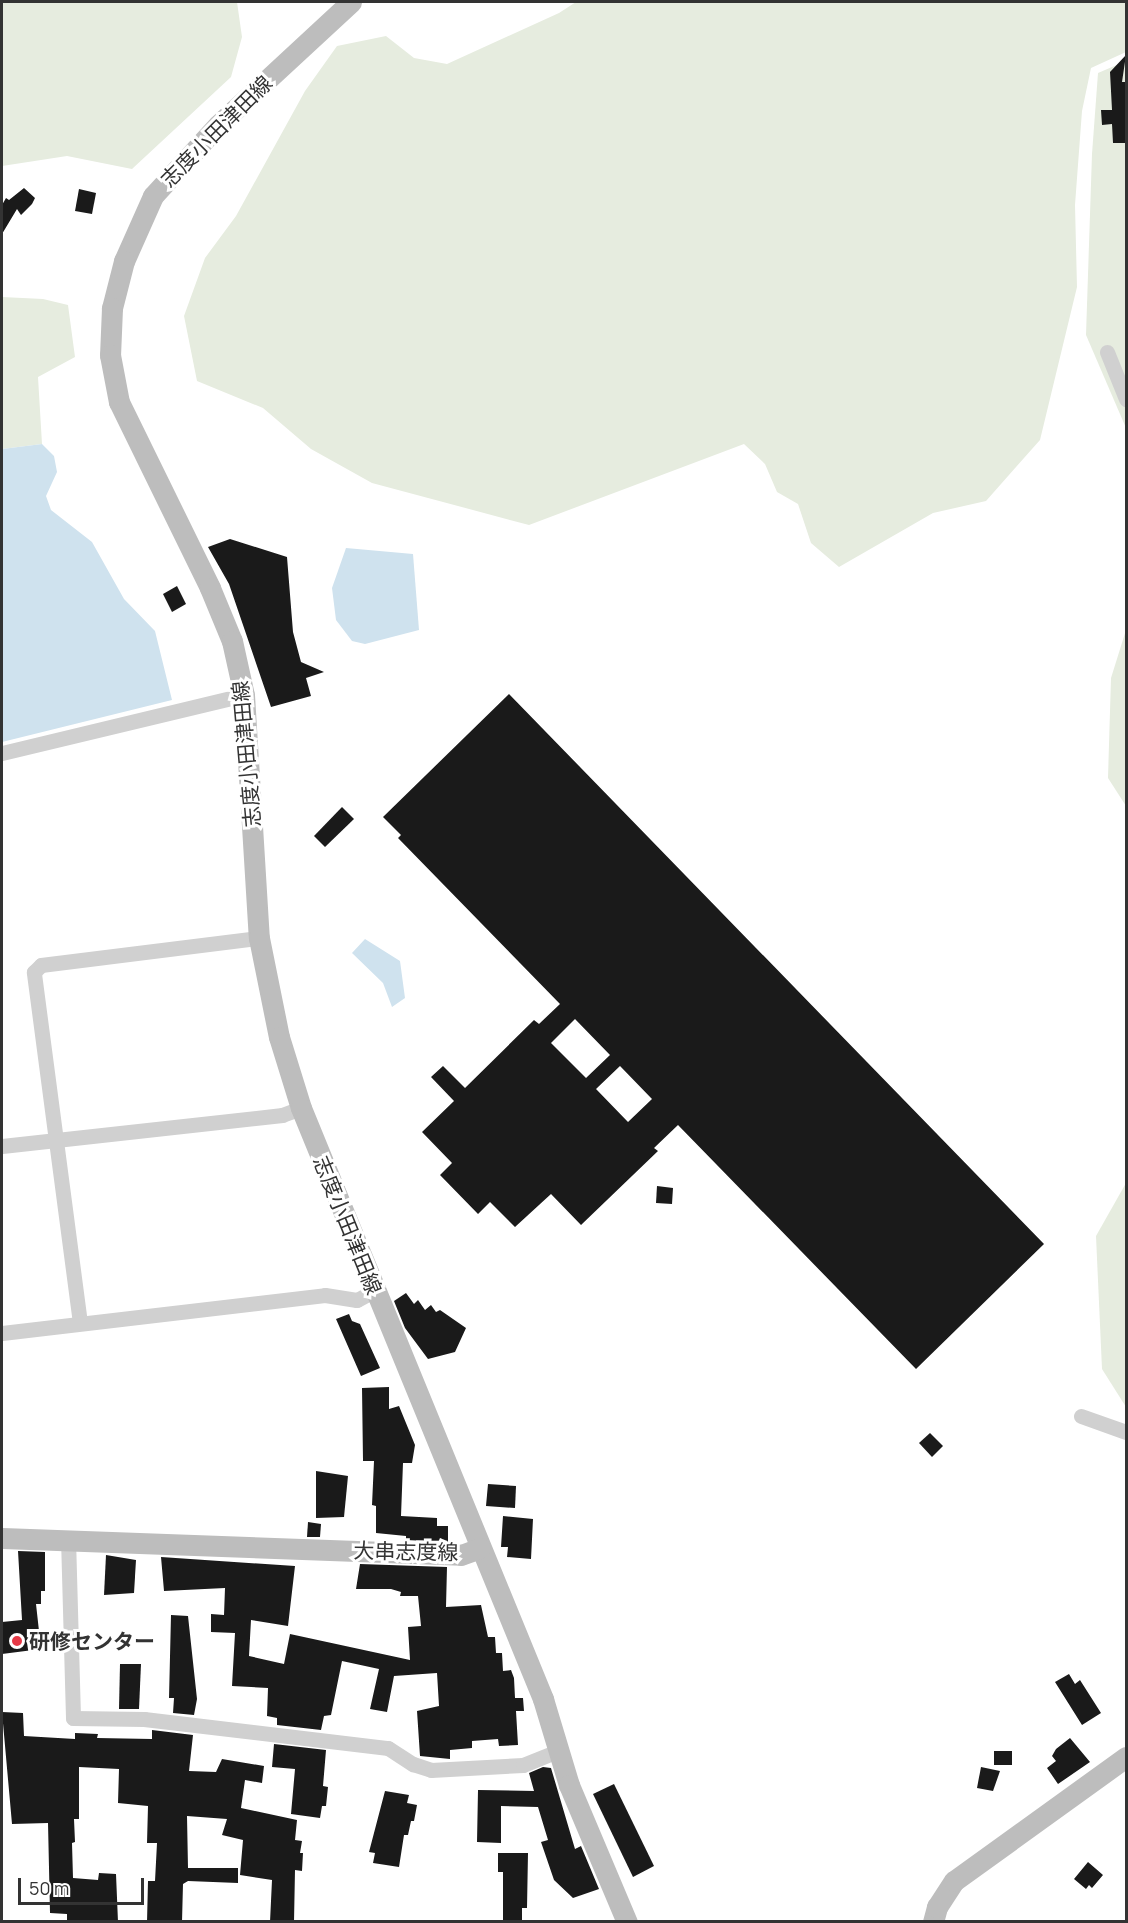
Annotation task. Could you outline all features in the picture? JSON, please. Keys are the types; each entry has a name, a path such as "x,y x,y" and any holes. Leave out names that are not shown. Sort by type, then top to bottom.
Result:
{"main road":[{"name":"志度小田津田線","path":"351,2 218,125 153,196 124,261 112,308 110,355 119,402 210,588 232,641 244,695 259,938 279,1038 301,1108 480,1548"},
{"name":"大串志度線","path":"2,1538 461,1555 480,1548 543,1699 557,1751 627,1922"},
{"path":"933,1922 937,1907 954,1881 1126,1757"}],"street":[{"path":"1107,352 1126,399"},
{"path":"2,753 244,695"},
{"path":"80,1323 59,1139 34,972 41,965 259,938"},
{"path":"2,1146 282,1114 301,1108"},
{"path":"2,1333 325,1295 357,1299 375,1290"},
{"path":"1081,1416 1126,1432"},
{"path":"68,1539 73,1718 156,1720 388,1748 413,1764 431,1770 523,1765 557,1751"}],"shaded area":[{"path":"2,2 237,2 242,37 231,77 132,169 67,156 2,166"},
{"path":"576,2 1126,2 1126,52 1091,68 1082,111 1075,205 1077,287 1040,440 986,501 933,513 839,567 811,543 798,504 777,492 765,464 744,444 529,525 372,483 311,449 263,408 197,381 184,316 205,258 236,216 305,91 337,46 386,36 414,58 447,64 559,13"},
{"path":"1126,61 1126,428 1086,335 1092,154 1098,73"},
{"path":"2,297 43,299 68,305 75,357 38,377 42,444 2,449"},
{"path":"1126,630 1126,806 1108,778 1111,678"},
{"path":"1126,1183 1126,1407 1102,1369 1096,1236"}],"water":[{"path":"42,444 54,456 57,472 46,496 51,510 92,542 124,599 155,631 172,700 2,742 2,449"},
{"path":"346,548 413,554 419,630 365,644 352,641 336,620 332,588"},
{"path":"365,939 400,961 405,998 392,1007 383,983 352,953"}],"building":[{"path":"1126,55 1122,82 1126,82 1126,143 1113,143 1112,124 1102,125 1101,110 1112,110 1110,72"},
{"path":"24,188 35,198 21,215 17,209 2,234 2,205 6,198 9,200"},
{"path":"79,189 96,193 92,214 75,211"},
{"path":"230,539 287,557 293,632 301,662 324,672 306,678 311,696 271,707 229,584 208,547"},
{"path":"177,586 186,604 172,612 163,594"},
{"path":"509,694 1044,1244 916,1369 678,1125 654,1148 658,1151 581,1225 551,1194 515,1227 490,1202 478,1214 440,1175 452,1163 422,1132 454,1101 431,1077 443,1066 465,1088 534,1020 539,1024 560,1004 398,838 401,835 383,817","holes":["575,1019 610,1055 586,1078 551,1043","620,1066 652,1099 628,1122 596,1089"]},
{"path":"342,807 354,819 325,847 314,836"},
{"path":"657,1186 673,1188 672,1204 656,1203"},
{"path":"406,1293 414,1304 418,1300 425,1310 431,1305 436,1312 440,1310 466,1328 455,1352 428,1359 405,1328 394,1301"},
{"path":"349,1314 352,1321 360,1324 380,1368 361,1376 336,1319"},
{"path":"389,1387 389,1409 399,1406 415,1445 412,1463 403,1463 401,1516 437,1518 437,1526 448,1526 448,1542 406,1540 406,1536 376,1533 376,1506 372,1505 374,1461 363,1461 362,1388"},
{"path":"930,1433 943,1446 932,1457 919,1443"},
{"path":"316,1471 348,1476 344,1517 316,1518"},
{"path":"488,1484 516,1486 515,1508 486,1506"},
{"path":"503,1516 533,1519 531,1559 507,1557 508,1547 501,1547"},
{"path":"308,1522 321,1524 320,1537 307,1537"},
{"path":"18,1551 45,1552 45,1591 41,1591 41,1604 36,1604 41,1649 2,1654 2,1622 22,1620"},
{"path":"106,1555 136,1560 134,1593 104,1595"},
{"path":"161,1557 295,1566 288,1626 251,1620 249,1656 284,1664 290,1634 410,1660 408,1627 421,1626 418,1596 400,1596 401,1592 391,1589 356,1589 360,1564 447,1567 446,1607 481,1605 488,1637 495,1637 496,1653 502,1653 503,1671 511,1670 514,1678 515,1698 523,1698 524,1711 516,1711 518,1745 499,1746 498,1739 472,1741 472,1748 450,1750 450,1759 420,1756 417,1711 439,1706 437,1673 394,1676 387,1712 370,1709 379,1669 342,1661 331,1715 324,1716 321,1730 277,1725 277,1718 267,1716 268,1688 232,1686 235,1633 211,1632 211,1614 224,1615 225,1588 164,1591"},
{"path":"171,1615 188,1616 197,1699 194,1715 173,1713 174,1698 169,1698"},
{"path":"120,1664 141,1664 139,1709 119,1709"},
{"path":"1069,1674 1075,1684 1080,1680 1101,1713 1082,1725 1055,1682"},
{"path":"2,1712 23,1713 24,1736 75,1739 75,1733 98,1734 97,1738 152,1739 152,1730 193,1735 189,1771 216,1772 222,1759 264,1766 262,1783 245,1780 241,1808 297,1820 295,1840 302,1841 300,1853 303,1853 302,1871 295,1870 294,1922 270,1922 272,1880 240,1875 243,1840 222,1835 227,1819 187,1816 188,1868 238,1868 238,1883 188,1881 183,1884 182,1922 147,1922 148,1881 155,1881 157,1843 147,1843 148,1806 118,1803 119,1769 79,1767 79,1819 74,1819 75,1842 72,1843 73,1878 98,1880 99,1873 116,1874 118,1922 67,1922 67,1914 50,1913 48,1823 12,1824"},
{"path":"1070,1738 1090,1762 1058,1784 1047,1768 1056,1761 1052,1756 1056,1749"},
{"path":"274,1744 326,1750 323,1786 328,1787 326,1806 322,1806 320,1818 291,1814 295,1769 272,1767"},
{"path":"994,1751 1012,1751 1012,1765 994,1765"},
{"path":"543,1767 551,1768 575,1849 581,1846 599,1889 573,1898 554,1880 541,1842 548,1840 538,1807 501,1806 501,1843 477,1842 478,1790 534,1791 529,1773"},
{"path":"981,1767 1000,1771 993,1791 977,1788"},
{"path":"614,1784 654,1866 633,1877 593,1794"},
{"path":"385,1791 409,1795 407,1803 417,1805 408,1835 404,1835 399,1867 373,1863 375,1853 369,1852"},
{"path":"498,1853 528,1853 527,1908 522,1908 522,1922 503,1922 503,1872 498,1872"},
{"path":"1088,1862 1103,1875 1092,1888 1089,1885 1086,1889 1074,1879"}],"place":[{"name":"研修センター","path":"17,1641"}]}
